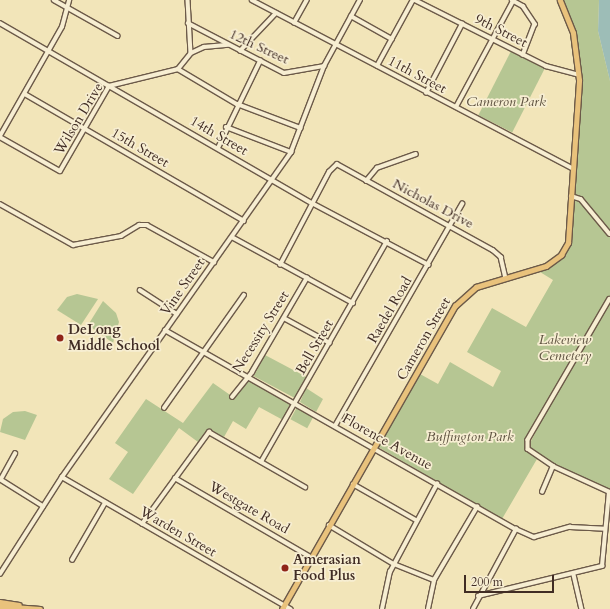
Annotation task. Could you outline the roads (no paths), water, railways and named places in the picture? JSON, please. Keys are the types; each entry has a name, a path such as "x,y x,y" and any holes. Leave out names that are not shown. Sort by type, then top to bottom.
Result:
{"main road":[{"name":"Cameron Street","path":"282,608 455,306 470,290 546,266 561,255 569,237 572,168 579,75 571,25 560,0"},
{"path":"0,602 40,609"},
{"path":"0,606 34,608"}],"street":[{"path":"54,0 118,36"},
{"path":"0,137 49,51 68,8 69,0"},
{"path":"188,0 188,23 191,53"},
{"name":"11th Street","path":"252,0 426,93 456,107 572,168"},
{"path":"294,23 307,0"},
{"name":"Vine Street","path":"0,574 62,477 165,330 244,221 291,152 324,66 334,44 360,0"},
{"path":"377,66 414,0"},
{"name":"9th Street","path":"414,0 546,66 579,75"},
{"path":"456,107 513,0 523,6 535,24 523,55"},
{"path":"240,51 276,13"},
{"path":"351,16 392,39"},
{"name":"14th Street","path":"0,23 312,203 387,241 429,265"},
{"name":"12th Street","path":"188,23 284,73 324,66"},
{"path":"426,93 462,24"},
{"path":"228,45 204,47 191,53 178,69 237,104 301,128"},
{"path":"218,148 237,104 260,61"},
{"name":"Wilson Drive","path":"0,137 60,171 109,86 178,69"},
{"name":"15th Street","path":"25,94 244,221"},
{"path":"226,127 291,152"},
{"path":"366,181 377,168 416,154"},
{"name":"Nicholas Drive","path":"312,203 335,165 450,225 497,253 506,278"},
{"path":"571,196 581,199 610,234"},
{"path":"280,265 312,203"},
{"path":"0,204 73,245 121,236 139,225 147,225 214,262"},
{"name":"Raedel Road","path":"335,426 429,265 462,204"},
{"path":"232,237 280,265 354,303"},
{"name":"Bell Street","path":"261,462 354,303 387,241"},
{"name":"Necessity Street","path":"232,397 248,376 307,278"},
{"path":"140,290 177,314"},
{"path":"164,408 244,295"},
{"path":"478,596 574,575 602,566 609,492 553,466 531,453 528,440 610,299"},
{"path":"284,318 330,343"},
{"name":"Florence Avenue","path":"165,330 516,529 534,537 570,527 605,529"},
{"path":"142,524 210,432 305,488"},
{"path":"15,454 0,479 43,506"},
{"path":"542,492 553,466"},
{"name":"Warden Street","path":"62,477 282,608 291,609"},
{"name":"Westgate Road","path":"175,478 311,557"},
{"path":"353,484 416,520"},
{"path":"382,609 394,564 416,520 437,484"},
{"path":"72,560 105,503"},
{"path":"428,609 434,580 476,507"},
{"path":"329,525 394,564 434,580"},
{"path":"473,609 478,596 516,529"},
{"path":"574,575 582,609"}],"water":[{"path":"599,0 610,0 610,81 598,31"}],"place":[{"name":"DeLong Middle School","path":"60,338"},
{"name":"Amerasian Food Plus","path":"285,568"}],"park label":[{"name":"Cameron Park","path":"506,102"},
{"name":"Lakeview Cemetery","path":"565,348"},
{"name":"Buffington Park","path":"470,437"}]}
